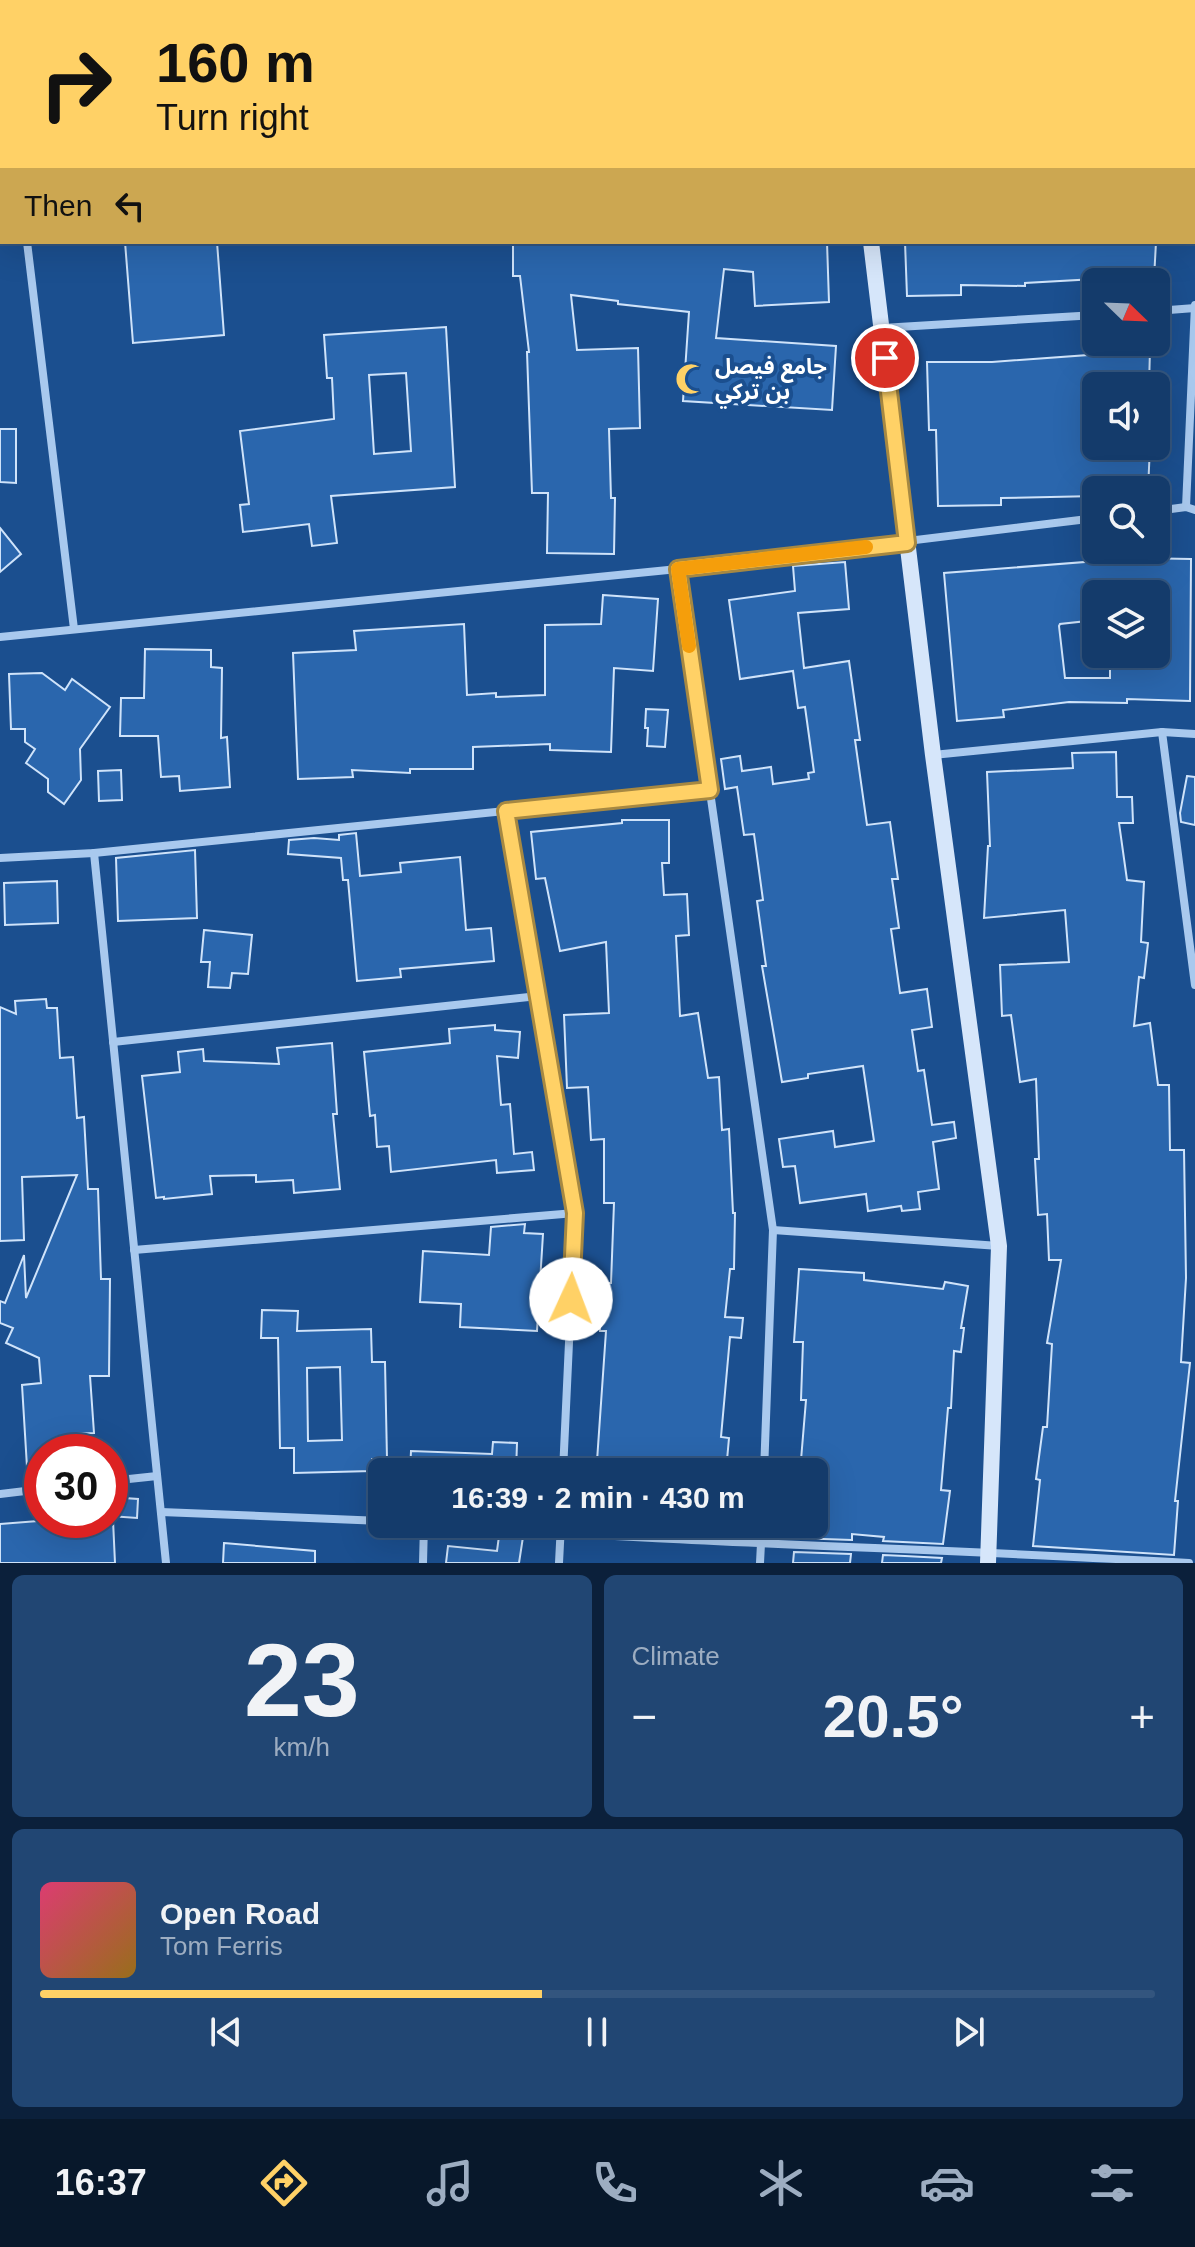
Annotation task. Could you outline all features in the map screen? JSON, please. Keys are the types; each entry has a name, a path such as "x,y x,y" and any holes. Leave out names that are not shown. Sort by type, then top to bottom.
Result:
{"street":[{"path":"27,244 74,629"},
{"path":"871,244 933,755 999,1246 988,1557"},
{"path":"1170,310 1195,307 1190,508 1170,510"},
{"path":"882,328 1082,316"},
{"path":"0,637 678,569 1082,520"},
{"path":"678,569 773,1230 765,1458"},
{"path":"933,755 1162,732 1195,734"},
{"path":"1162,732 1195,985"},
{"path":"0,858 94,853 710,790"},
{"path":"506,811 575,1213 564,1458"},
{"path":"94,853 166,1563"},
{"path":"113,1042 538,996"},
{"path":"134,1250 575,1213"},
{"path":"773,1230 999,1246"},
{"path":"128,1479 157,1476"},
{"path":"0,1494 24,1491"},
{"path":"161,1512 368,1520"},
{"path":"423,1563 424,1538"},
{"path":"559,1563 561,1538"},
{"path":"641,1538 988,1557 1189,1563"},
{"path":"760,1563 761,1538"}],"building":[{"path":"125,244 217,244 224,335 133,343"},
{"path":"513,244 827,244 829,302 755,306 753,272 724,269 716,338 836,346 832,410 683,401 689,312 571,295 577,350 638,348 640,428 609,429 611,498 615,498 614,554 547,553 548,493 532,493 529,352 520,276 513,276"},
{"path":"905,244 1156,244 1155,268 1082,268 1082,280 1025,283 1025,286 961,285 961,295 907,296"},
{"path":"446,327 455,487 331,496 337,543 312,546 309,524 243,532 240,505 249,504 240,431 334,419 332,378 327,378 324,335","holes":["406,373 411,451 374,454 369,375"]},
{"path":"1082,355 1150,356 1149,372 1082,372 1082,460 1149,460 1149,476 1082,476 1082,496 1001,498 1001,505 938,506 936,430 929,430 927,362 992,362"},
{"path":"0,429 16,429 16,483 0,482"},
{"path":"0,528 21,554 0,572"},
{"path":"1170,559 1191,559 1190,701 1127,699 1127,703 1069,702 1003,710 1004,717 957,721 944,573 1082,562 1170,564"},
{"path":"845,562 849,609 798,613 804,668 849,661 860,740 855,740 867,825 890,822 898,879 892,879 899,928 891,929 900,993 927,989 932,1027 912,1030 918,1071 924,1070 932,1125 954,1122 956,1138 933,1142 939,1189 918,1192 920,1209 902,1211 901,1206 868,1211 866,1194 800,1203 795,1166 783,1167 779,1139 833,1131 835,1147 874,1141 863,1066 808,1074 808,1078 782,1082 762,966 766,966 757,901 763,900 754,834 744,835 737,787 725,789 721,759 740,756 742,771 771,767 773,784 809,779 808,773 814,772 805,707 798,708 793,671 740,679 729,600 795,591 793,566"},
{"path":"603,595 658,599 653,671 614,668 611,752 550,750 550,744 473,747 473,769 410,769 410,773 352,770 353,777 298,779 293,653 356,650 354,631 464,624 467,695 545,695 545,625 601,624"},
{"path":"145,649 211,650 211,667 222,668 221,738 227,737 230,787 180,791 179,776 161,777 158,736 120,736 121,698 144,698"},
{"path":"42,673 65,690 72,679 110,707 80,749 81,780 64,804 48,792 48,779 26,763 35,749 25,742 25,729 11,729 9,674"},
{"path":"646,709 668,710 665,747 647,746"},
{"path":"1116,752 1117,797 1132,797 1133,823 1119,823 1127,880 1144,882 1141,942 1148,943 1144,978 1139,977 1134,1026 1150,1023 1158,1085 1169,1085 1170,1150 1184,1150 1186,1278 1181,1362 1190,1363 1175,1501 1178,1501 1174,1555 1033,1546 1040,1480 1036,1479 1043,1427 1047,1427 1052,1344 1047,1343 1061,1260 1049,1260 1047,1214 1038,1215 1036,1079 1020,1082 1011,1015 1002,1016 1000,965 1069,962 1065,910 984,918 990,846 987,772 1073,768 1072,753"},
{"path":"121,770 122,800 99,801 98,771"},
{"path":"1187,776 1195,777 1195,825 1181,822"},
{"path":"622,820 669,820 669,863 662,863 664,895 687,894 689,935 676,936 680,1016 698,1013 708,1078 719,1077 722,1130 729,1129 735,1213 734,1269 730,1269 725,1317 743,1318 741,1338 730,1337 721,1437 729,1438 727,1458 597,1458 606,1331 600,1331 600,1283 611,1283 614,1203 604,1203 604,1139 591,1140 588,1087 567,1088 564,1015 609,1013 606,942 560,951 545,878 536,879 531,832 622,823"},
{"path":"356,833 360,876 401,872 400,863 460,857 466,930 491,928 494,961 400,969 401,977 357,981 348,880 343,880 341,858 288,854 289,840 339,840 339,835"},
{"path":"195,850 197,918 118,921 116,858"},
{"path":"57,881 58,923 5,925 4,883"},
{"path":"204,930 252,935 248,974 232,973 230,988 208,987 210,962 201,962"},
{"path":"46,999 47,1008 57,1008 60,1058 73,1057 77,1118 84,1117 88,1189 98,1189 101,1279 110,1279 109,1376 90,1376 94,1433 25,1434 22,1385 41,1383 39,1358 6,1343 13,1328 0,1323 0,1301 5,1303 24,1255 26,1298 77,1175 22,1177 24,1240 0,1241 0,1007 16,1014 15,1001"},
{"path":"495,1025 495,1030 520,1032 518,1058 497,1056 501,1105 510,1104 514,1154 532,1152 534,1170 497,1173 496,1160 391,1172 389,1146 377,1147 375,1115 370,1116 364,1052 450,1043 449,1029"},
{"path":"332,1043 337,1114 333,1114 340,1189 294,1193 293,1180 256,1182 256,1175 210,1176 212,1194 156,1198 142,1076 180,1072 178,1052 203,1049 204,1061 279,1064 277,1048"},
{"path":"525,1224 524,1233 543,1234 537,1331 460,1327 461,1304 420,1302 423,1251 489,1255 491,1227"},
{"path":"799,1269 864,1273 864,1280 943,1289 945,1282 968,1286 961,1328 964,1328 961,1352 954,1351 951,1408 948,1408 941,1490 950,1491 943,1544 883,1541 884,1537 852,1534 852,1540 795,1538 828,1538 828,1458 801,1458 806,1400 801,1400 803,1342 794,1342"},
{"path":"262,1310 298,1311 297,1331 371,1329 372,1362 385,1362 387,1458 368,1458 368,1471 294,1473 294,1448 280,1448 278,1338 261,1338","holes":["340,1367 342,1440 308,1441 307,1368"]},
{"path":"493,1442 517,1443 516,1458 411,1458 411,1451 492,1454"},
{"path":"128,1498 138,1499 137,1518 128,1517"},
{"path":"24,1522 24,1538 114,1538 115,1563 0,1563 0,1524"},
{"path":"499,1538 523,1538 519,1563 446,1563 448,1546 497,1551"},
{"path":"224,1543 315,1551 315,1563 223,1563"},
{"path":"794,1552 851,1554 850,1563 793,1563"},
{"path":"883,1555 942,1558 941,1563 882,1563"}],"slow traffic":[{"path":"689,646 678,569 866,547"}],"place":[{"name":"جامع فيصل بن تركي","path":"691,379"}],"route":[{"path":"571,1299 575,1213 506,811 710,790 678,569 907,543 885,358"}]}
